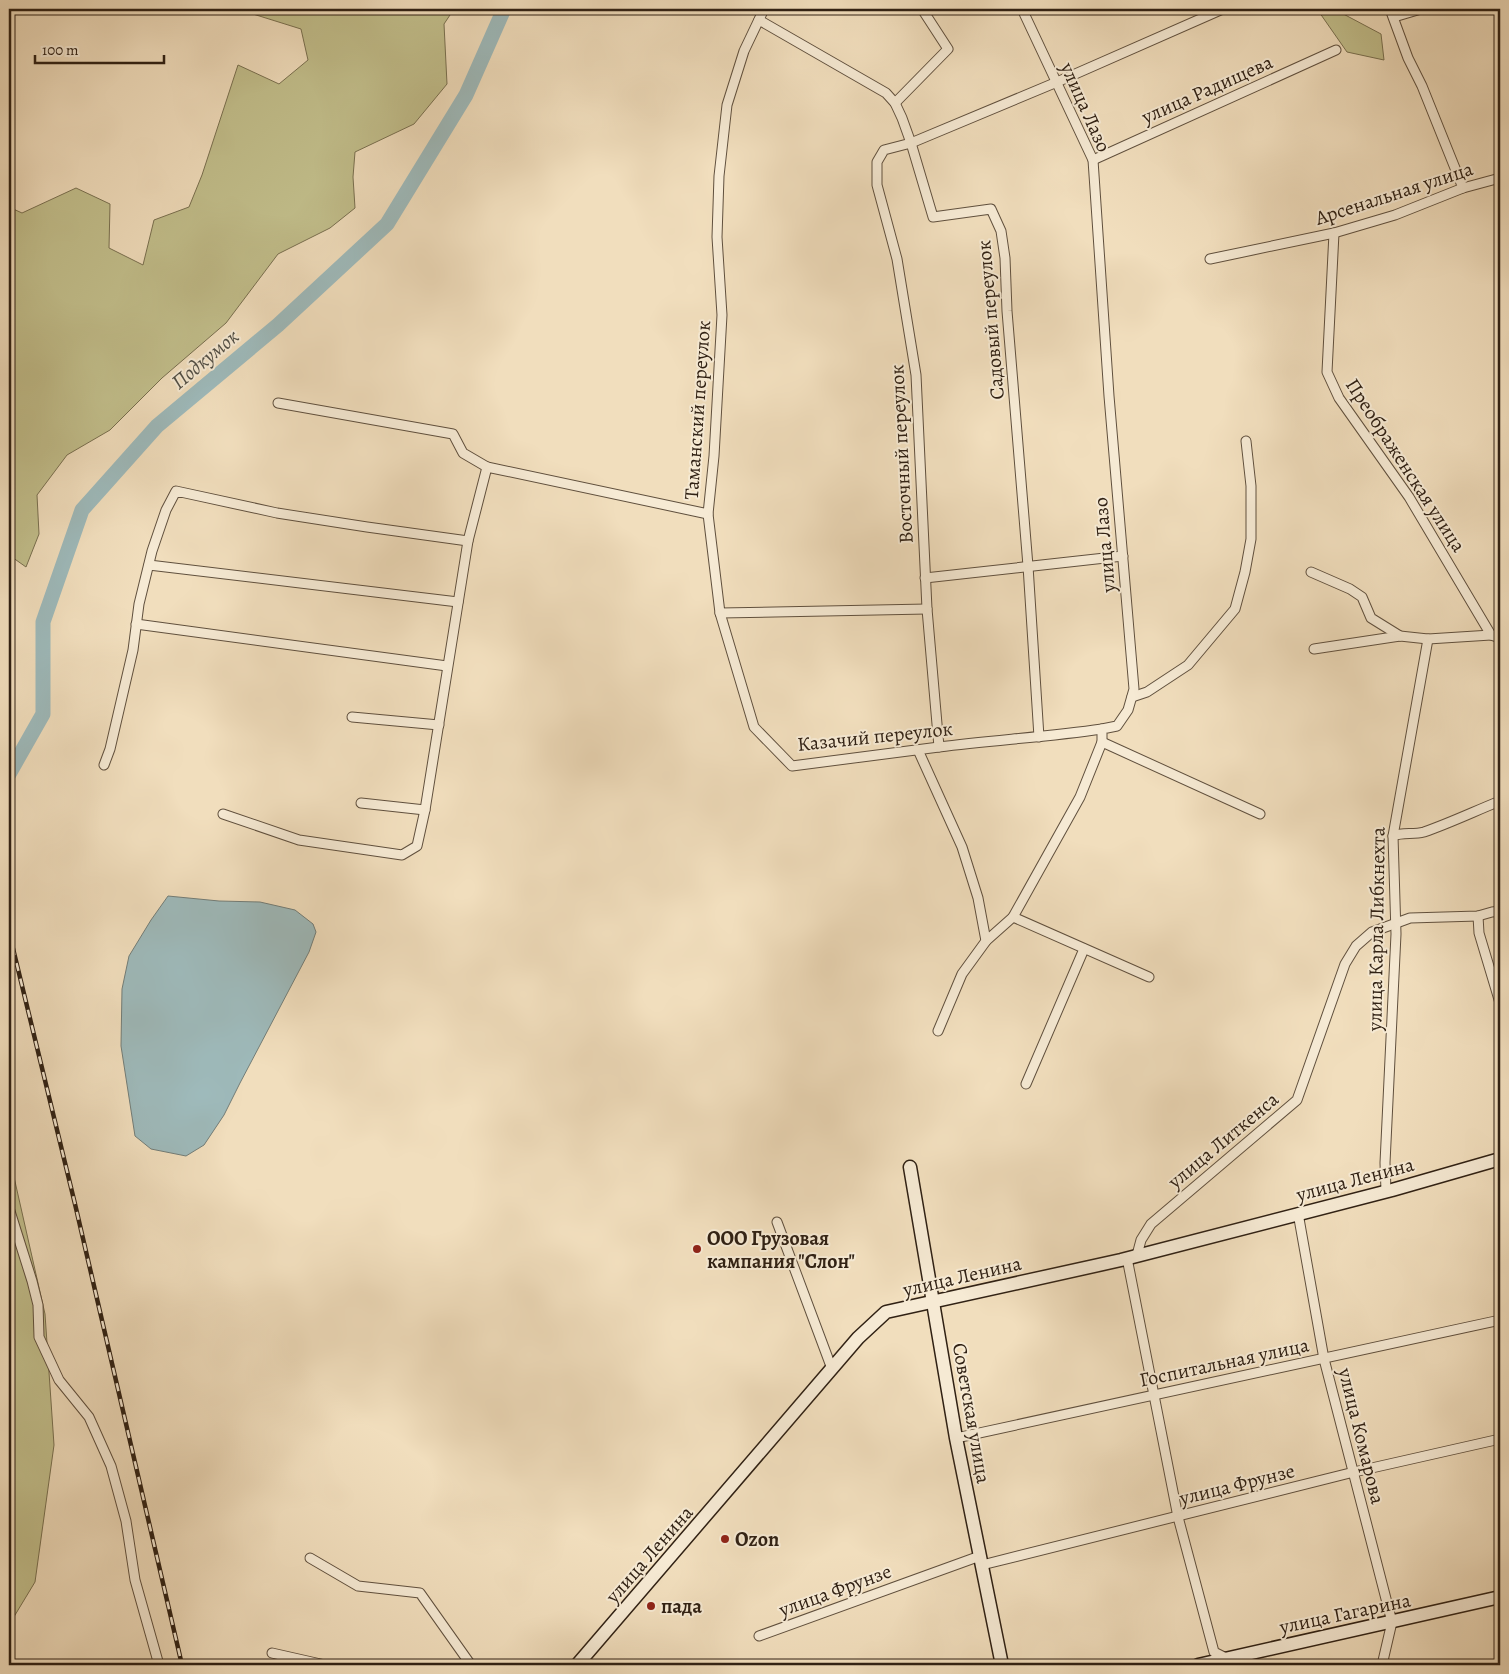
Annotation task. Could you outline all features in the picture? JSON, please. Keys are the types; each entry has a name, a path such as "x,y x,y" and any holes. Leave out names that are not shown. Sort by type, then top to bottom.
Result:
{"street":[{"name":"Таманский переулок","path":"720,613 708,514 714,456 722,315 717,237 719,176 727,105 744,51 764,9"},
{"path":"759,20 886,93 895,102 948,49 922,9"},
{"name":"улица Лазо","path":"1022,9 1093,160 1109,396 1134,677 1132,697 1128,710 1117,726 1102,729"},
{"path":"911,143 1057,82 1223,9"},
{"path":"1421,9 1392,13 1408,58 1422,86 1463,188"},
{"name":"улица Радищева","path":"1093,160 1336,50"},
{"name":"Садовый переулок","path":"895,102 911,143 933,217 991,209 1001,231 1005,258 1007,311 1028,566 1039,737"},
{"name":"Восточный переулок","path":"911,143 884,150 876,162 877,184 897,259 916,376 926,609 939,747"},
{"name":"Арсенальная улица","path":"1210,259 1334,234 1395,215 1463,188 1500,178"},
{"name":"Преображенская улица","path":"1334,234 1327,372 1339,398 1409,497 1491,635"},
{"path":"278,403 453,434 463,453 487,467 708,514"},
{"path":"1132,697 1147,692 1188,665 1235,609 1245,572 1251,539 1251,486 1246,442"},
{"path":"224,814 299,840 402,855 417,846 425,810 468,541 487,467"},
{"path":"104,766 110,749 133,650 139,604 149,565 166,510 176,491 277,513 468,541"},
{"path":"925,578 1123,556"},
{"path":"149,565 458,602"},
{"path":"1311,572 1350,589 1362,597 1371,618 1400,636"},
{"path":"720,613 926,609"},
{"name":"Казачий переулок","path":"720,613 754,727 792,766 1102,729"},
{"path":"136,624 447,666"},
{"path":"1314,649 1400,636 1428,640 1491,635 1500,638"},
{"name":"улица Карла Либкнехта","path":"1386,1191 1396,934 1393,836 1428,640"},
{"path":"352,717 439,725"},
{"path":"938,1031 962,974 986,941 1013,917 1080,797 1102,742 1102,729"},
{"path":"1102,742 1260,814"},
{"path":"918,750 962,847 978,898 986,941"},
{"path":"1393,836 1400,833 1424,832 1500,801"},
{"path":"362,803 425,810"},
{"name":"улица Литкенса","path":"1132,1257 1151,1224 1297,1100 1345,964 1356,946 1372,932 1410,918 1478,916 1500,911"},
{"path":"1478,916 1479,933 1500,1003"},
{"path":"1013,917 1149,978"},
{"path":"1026,1084 1084,949"},
{"name":"улица Ленина","path":"578,1665 858,1338 886,1312 1132,1257 1386,1191 1500,1159"},
{"name":"Советская улица","path":"910,1167 956,1438 1002,1665"},
{"path":"9,1208 28,1266 38,1305 39,1337 59,1380 89,1417 111,1466 126,1521 135,1580 159,1665"},
{"name":"улица Комарова","path":"1298,1213 1324,1359 1392,1622 1382,1665"},
{"path":"777,1222 832,1369"},
{"path":"1132,1257 1154,1395 1178,1517 1214,1652 1228,1662"},
{"name":"Госпитальная улица","path":"956,1438 1500,1320"},
{"name":"улица Фрунзе","path":"759,1636 981,1560 1178,1517 1354,1472 1500,1439"},
{"path":"310,1558 358,1586 420,1593 471,1665"},
{"name":"улица Гагарина","path":"1198,1665 1228,1662 1500,1597"},
{"path":"272,1652 326,1665"}],"shaded area":[{"path":"251,9 454,9 444,24 447,84 414,124 355,152 353,177 355,208 330,228 278,254 226,323 162,378 110,430 67,455 37,495 39,534 26,567 9,555 9,207 22,213 76,188 110,204 109,248 143,265 154,220 189,207 202,175 238,65 279,84 308,60 301,29 253,14"},
{"path":"1317,9 1334,9 1381,34 1384,60 1347,52"},
{"path":"9,1155 45,1314 54,1445 35,1582 9,1625"}],"water":[{"path":"168,896 219,901 260,902 295,910 313,924 316,932 309,952 224,1115 204,1145 186,1156 151,1149 135,1136 121,1046 122,989 129,956"}],"waterway":[{"name":"Подкумок","path":"9,774 43,714 43,622 82,510 157,426 278,325 387,224 466,95 504,9"}],"railway":[{"path":"9,932 75,1204 182,1665"}],"place":[{"name":"ООО Грузовая кампания \"Слон\"","path":"697,1249"},
{"name":"Ozon","path":"725,1539"},
{"name":"пада","path":"651,1606"}]}
